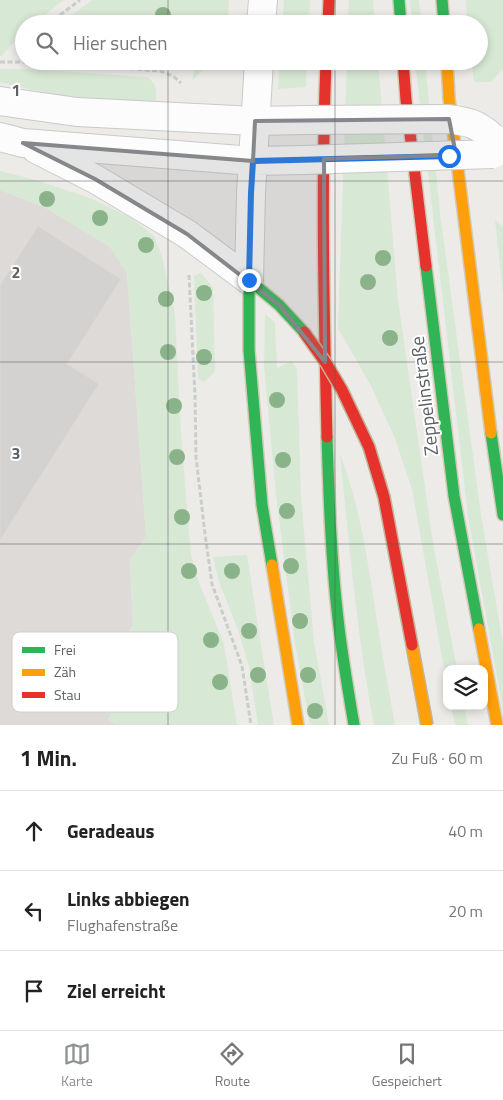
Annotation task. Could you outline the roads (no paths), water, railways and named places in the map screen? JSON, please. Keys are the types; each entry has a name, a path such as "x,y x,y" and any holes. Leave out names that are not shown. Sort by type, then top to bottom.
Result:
{"main road":[{"path":"328,15 329,0"},
{"path":"399,0 400,15"},
{"path":"442,0 443,15"},
{"path":"326,70 323,274 329,483 335,587 347,686 354,725"},
{"name":"Zeppelinstraße","path":"404,70 454,496 497,725"},
{"path":"447,70 503,515"},
{"path":"249,280 280,305 304,332 342,390 369,447 384,497 427,725"},
{"path":"249,280 248,350 262,505 298,725"}],"street":[{"path":"262,15 263,0"},
{"path":"249,280 251,193 258,70"},
{"path":"0,101 77,112 255,121 449,119 468,122 481,127 498,147"},
{"path":"12,140 253,161 303,160 498,147"},
{"path":"12,140 95,179 187,234 249,280"}]}
